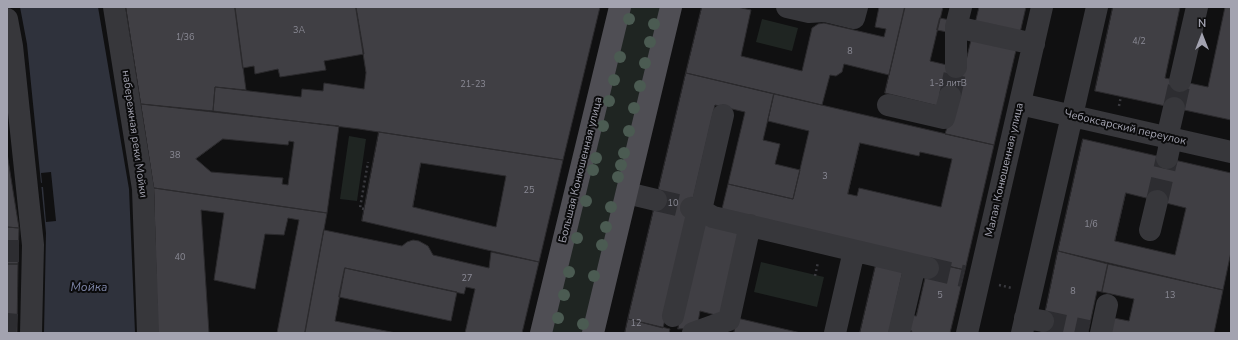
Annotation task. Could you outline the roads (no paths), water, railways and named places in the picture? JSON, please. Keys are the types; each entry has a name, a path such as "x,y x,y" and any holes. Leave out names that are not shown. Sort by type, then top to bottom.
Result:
{"main road":[{"name":"Большая Конюшенная улица","path":"541,333 620,7"},
{"path":"593,333 672,7"}],"street":[{"name":"набережная реки Мойки","path":"114,7 143,154 148,333"},
{"path":"787,7 809,12 825,11 854,18 857,7"},
{"name":"Малая Конюшенная улица","path":"967,333 971,278 1020,104 1042,7"},
{"path":"1030,324 1031,292 1097,7"},
{"path":"1180,81 1197,7"},
{"path":"956,67 958,17 1034,44"},
{"path":"7,19 12,46 21,196 26,248 26,328"},
{"path":"888,105 944,118 950,96"},
{"name":"Чебоксарский переулок","path":"1020,104 1098,122 1169,145 1231,152"},
{"path":"1169,145 1174,108"},
{"path":"674,316 697,210 723,115"},
{"path":"627,193 656,200"},
{"path":"1150,230 1157,201"},
{"path":"697,210 713,217 921,267 899,333"},
{"path":"693,333 729,320 750,225"},
{"path":"835,333 854,251"},
{"path":"1096,332 1107,306"}],"water":[{"name":"Мойка","path":"20,7 98,7 129,189 135,333 44,333 46,233 27,44"}],"tunnel":[{"path":"950,96 956,67"},
{"path":"1174,108 1180,81"},
{"path":"1157,201 1167,158"},
{"path":"656,200 691,208"},
{"path":"7,251 19,251"},
{"path":"928,268 963,276"},
{"path":"1043,321 1088,331"},
{"path":"7,324 17,325"}]}
